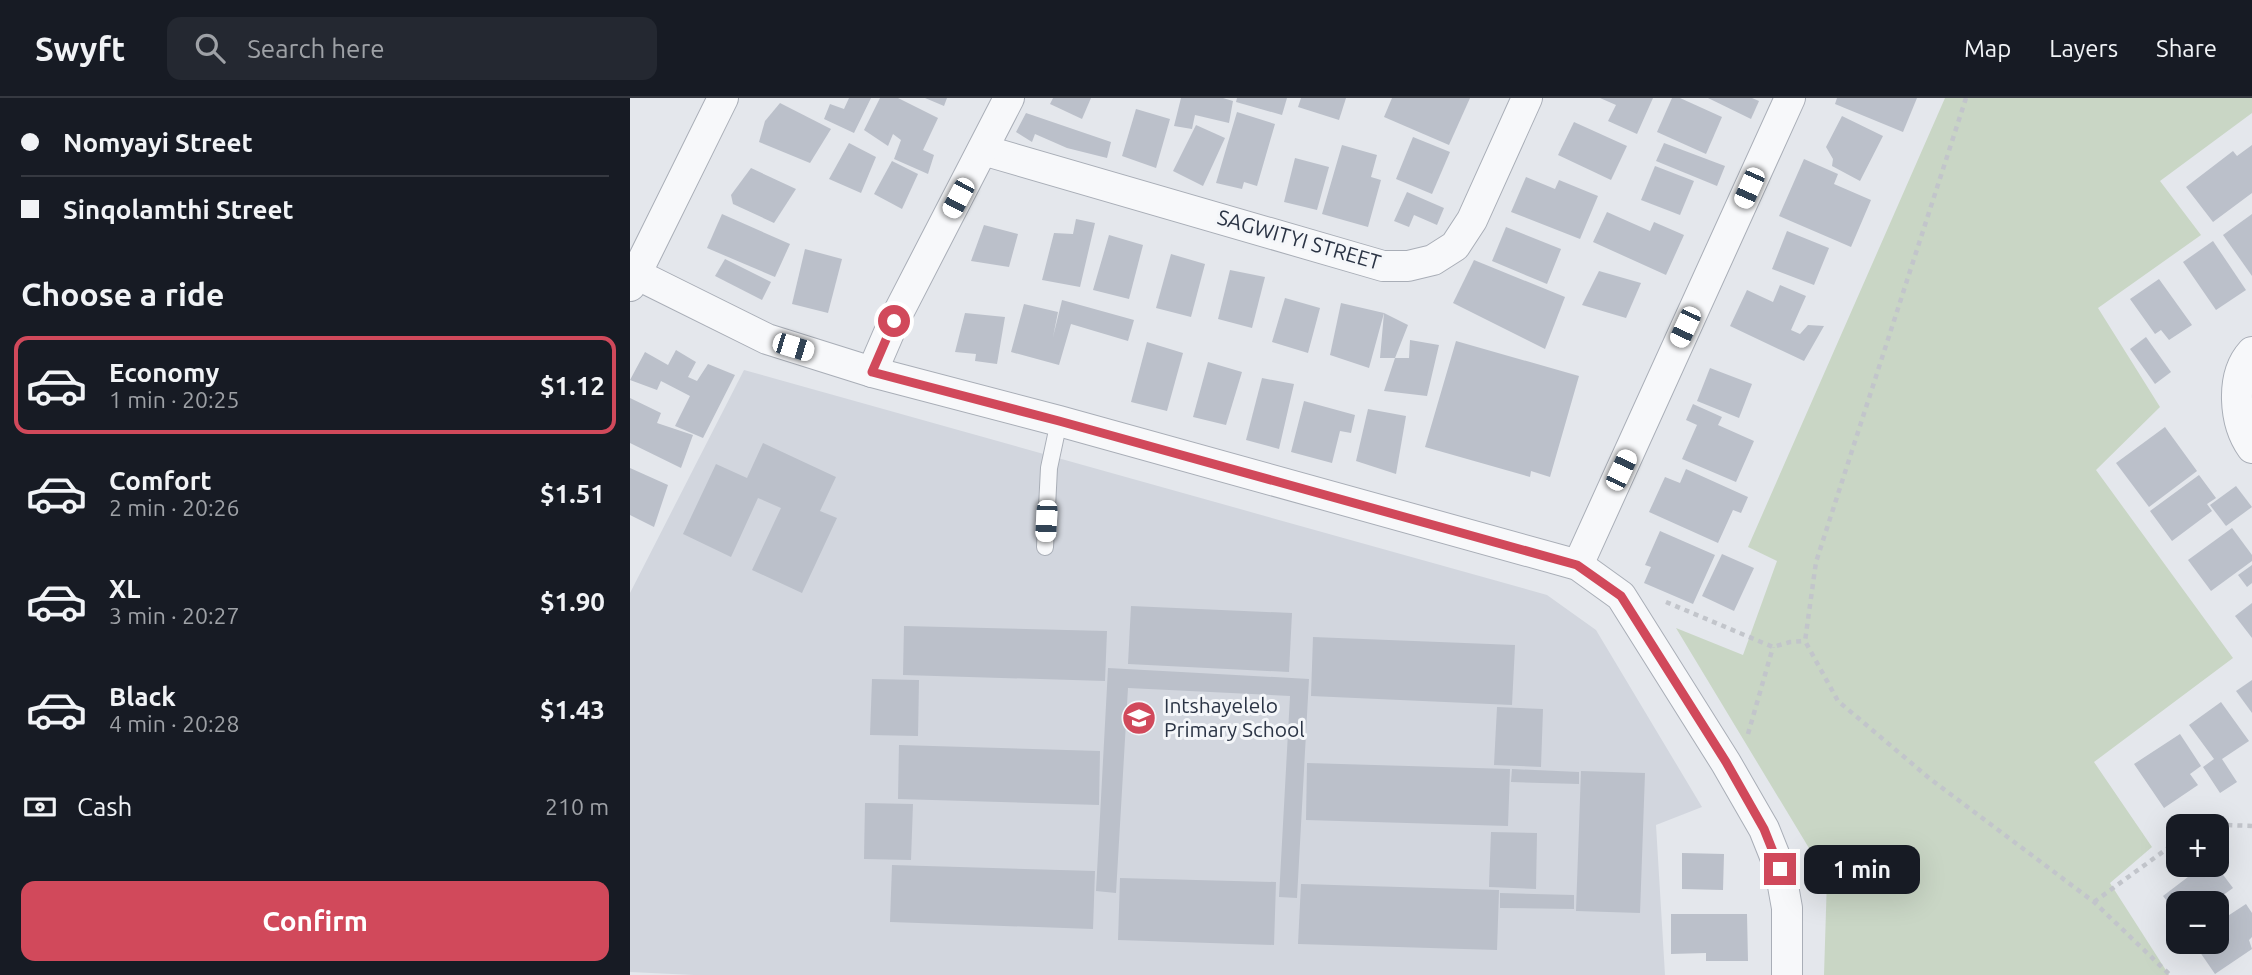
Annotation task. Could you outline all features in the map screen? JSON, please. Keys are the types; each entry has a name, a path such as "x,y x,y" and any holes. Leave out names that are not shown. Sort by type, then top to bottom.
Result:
{"street":[{"path":"723,98 633,280 767,339 872,372 1059,421 1577,565 1621,596 1726,762 1764,829 1780,869 1787,908 1787,975"},
{"path":"872,372 894,321 1009,98"},
{"name":"SAGWITYI STREET","path":"983,150 1382,265 1408,265 1433,260 1455,246 1472,220 1527,98"},
{"path":"1577,565 1790,98"},
{"path":"2252,352 2238,383 2238,409 2244,436 2252,448"}],"lane":[{"path":"1045,547 1049,468 1059,421"}],"path":[{"path":"1966,98 1816,562 1805,641 1838,701 1929,778 2094,902 2170,975"},
{"path":"1621,596 1651,596 1773,647 1805,641"},
{"path":"1726,762 1743,751 1773,647"},
{"path":"2229,825 2252,826"},
{"path":"2094,902 2166,849"}],"shaded area":[{"name":"Intshayelelo Primary School","path":"744,370 1547,595 1596,630 1702,807 1656,825 1665,975 694,975 630,972 630,593"}],"green space":[{"path":"1945,98 2252,98 2252,113 2160,181 2201,235 2098,308 2160,407 2096,470 2233,658 2094,762 2152,847 2110,883 2169,975 1824,975 1827,878 1676,628 1743,655 1777,561 1748,547"}],"building":[{"path":"849,98 871,98 854,133 824,119 830,104 844,109"},
{"path":"880,98 898,98 938,118 923,150 934,155 928,174 894,159 901,140 893,134 888,146 864,130"},
{"path":"925,98 947,98 944,106"},
{"path":"1053,98 1091,98 1082,119 1050,104"},
{"path":"1181,98 1223,98 1233,101 1229,123 1195,115 1192,129 1174,126"},
{"path":"1237,98 1287,98 1282,115 1236,102"},
{"path":"1301,98 1346,98 1339,120 1298,107"},
{"path":"1392,98 1470,98 1449,145 1384,117"},
{"path":"1600,98 1653,98 1637,134 1608,121 1616,105"},
{"path":"1672,98 1680,98 1722,117 1706,154 1657,132"},
{"path":"1708,98 1752,98 1759,101 1751,119"},
{"path":"1837,98 1917,98 1903,132 1835,104"},
{"path":"780,103 831,129 810,163 759,142 765,121"},
{"path":"1136,109 1170,119 1156,168 1122,156"},
{"path":"1237,112 1275,124 1257,186 1244,182 1242,189 1216,183"},
{"path":"1026,113 1111,142 1107,158 1067,148 1035,134 1032,142 1016,132"},
{"path":"1842,116 1883,136 1860,181 1832,166 1833,159 1826,147"},
{"path":"1574,122 1627,146 1611,180 1558,155"},
{"path":"1196,125 1225,138 1203,186 1173,171"},
{"path":"1413,137 1450,152 1432,194 1396,179"},
{"path":"849,143 876,157 861,193 829,179"},
{"path":"1664,143 1725,166 1717,186 1656,161"},
{"path":"1342,145 1377,155 1371,177 1381,180 1368,227 1322,214"},
{"path":"2252,145 2252,193 2213,222 2186,187 2233,151 2237,156"},
{"path":"1295,158 1329,167 1317,210 1284,202"},
{"path":"1804,159 1838,174 1834,184 1871,200 1851,247 1779,216"},
{"path":"892,161 918,174 902,209 874,194"},
{"path":"1655,166 1694,181 1680,215 1641,200"},
{"path":"751,168 796,189 774,223 733,204 731,195"},
{"path":"1526,177 1555,189 1559,180 1598,196 1580,239 1511,212"},
{"path":"1407,192 1444,208 1437,225 1414,215 1409,227 1394,221"},
{"path":"1607,212 1650,231 1654,222 1684,235 1666,275 1593,242"},
{"path":"722,214 790,244 775,277 707,248"},
{"path":"2252,214 2252,276 2223,235"},
{"path":"1076,219 1095,223 1080,287 1042,280 1054,233 1073,234"},
{"path":"984,225 1018,234 1009,267 971,261"},
{"path":"1506,227 1561,249 1547,284 1492,261"},
{"path":"1787,231 1829,248 1814,285 1772,269"},
{"path":"1109,235 1143,245 1129,299 1093,290"},
{"path":"2213,241 2246,290 2216,310 2183,262"},
{"path":"805,249 842,259 828,313 792,304"},
{"path":"1171,254 1205,264 1191,317 1156,308"},
{"path":"725,259 771,282 762,300 715,276"},
{"path":"1474,260 1565,297 1545,349 1453,303"},
{"path":"1230,270 1265,277 1252,328 1218,319"},
{"path":"1599,271 1641,283 1626,318 1582,305"},
{"path":"2159,279 2192,325 2169,340 2161,330 2155,334 2130,299"},
{"path":"1780,285 1806,296 1791,330 1800,334 1808,325 1824,326 1804,361 1730,326 1747,290 1773,302"},
{"path":"1285,298 1320,308 1308,353 1272,342"},
{"path":"1062,300 1134,320 1128,341 1071,324 1059,365 1011,352 1024,304 1058,312 1053,337"},
{"path":"1341,303 1384,313 1369,368 1330,355"},
{"path":"965,313 1005,317 997,364 975,361 976,354 955,352"},
{"path":"1384,313 1408,325 1395,358 1380,358"},
{"path":"2146,337 2171,372 2155,384 2130,349"},
{"path":"1410,340 1439,345 1427,396 1384,391 1395,358 1409,358"},
{"path":"1456,341 1579,376 1550,477 1531,471 1530,477 1425,447"},
{"path":"1147,342 1183,353 1167,411 1131,402"},
{"path":"676,350 696,362 688,377 697,381 708,364 735,375 703,438 675,426 690,396 661,381 657,390 630,380 645,352 668,365"},
{"path":"1208,362 1242,372 1226,425 1193,417"},
{"path":"1710,368 1752,384 1739,418 1697,401"},
{"path":"1262,378 1294,384 1279,449 1246,440"},
{"path":"630,398 661,413 657,423 693,435 681,468 630,443"},
{"path":"1304,401 1355,415 1351,433 1340,431 1332,463 1291,452"},
{"path":"1693,404 1722,417 1718,425 1754,441 1736,482 1682,459 1697,425 1686,420"},
{"path":"1368,409 1406,416 1396,474 1356,461"},
{"path":"2165,427 2197,471 2149,507 2116,463"},
{"path":"763,443 836,477 820,511 837,518 802,593 752,570 781,508 758,498 731,557 683,534 716,464 747,478"},
{"path":"630,468 668,485 654,527 630,515"},
{"path":"1686,469 1748,497 1741,513 1733,510 1718,543 1649,512 1665,477 1680,483"},
{"path":"2199,475 2216,498 2207,504 2212,511 2172,541 2150,511"},
{"path":"2236,486 2252,507 2226,526 2210,505"},
{"path":"2232,528 2252,555 2252,561 2211,591 2188,560"},
{"path":"1660,531 1715,555 1693,604 1644,583 1651,567 1645,565"},
{"path":"1722,554 1754,568 1734,611 1702,596"},
{"path":"2252,565 2252,583 2247,587 2238,575"},
{"path":"2252,603 2252,638 2235,616"},
{"path":"1131,606 1292,613 1289,672 1128,664"},
{"path":"904,626 1107,631 1105,681 903,675"},
{"path":"1313,637 1515,645 1512,705 1311,696"},
{"path":"1108,668 1309,679 1297,898 1279,897 1290,696 1128,688 1116,893 1096,891"},
{"path":"872,679 919,680 918,736 870,735"},
{"path":"2252,680 2252,713 2236,691"},
{"path":"2221,702 2249,741 2222,759 2237,782 2220,793 2203,767 2214,759 2189,725"},
{"path":"1497,707 1543,709 1541,767 1494,765"},
{"path":"2180,734 2201,766 2190,774 2198,785 2164,808 2134,764"},
{"path":"899,745 1100,751 1099,805 898,799"},
{"path":"1307,763 1510,769 1508,826 1306,820"},
{"path":"1512,769 1579,772 1579,784 1511,782"},
{"path":"1581,771 1645,773 1640,913 1576,911"},
{"path":"865,803 913,804 911,860 864,859"},
{"path":"1491,832 1537,833 1536,889 1489,887"},
{"path":"1682,853 1724,854 1723,890 1682,889"},
{"path":"892,865 1095,871 1093,929 890,922"},
{"path":"2188,877 2225,877 2233,888 2229,891 2170,891"},
{"path":"1120,878 1276,882 1274,945 1118,940"},
{"path":"1301,884 1499,890 1497,950 1298,944"},
{"path":"1500,893 1574,895 1574,909 1500,908"},
{"path":"2246,904 2252,913 2252,937 2249,940 2252,949 2215,974 2201,954 2229,954 2229,915"},
{"path":"1671,914 1747,914 1748,961 1706,961 1706,953 1671,954"}],"place":[{"name":"Intshayelelo Primary School","path":"1139,718"}],"route":[{"path":"894,321 872,372 1059,421 1577,565 1621,596 1726,762 1764,829 1780,869"}]}
